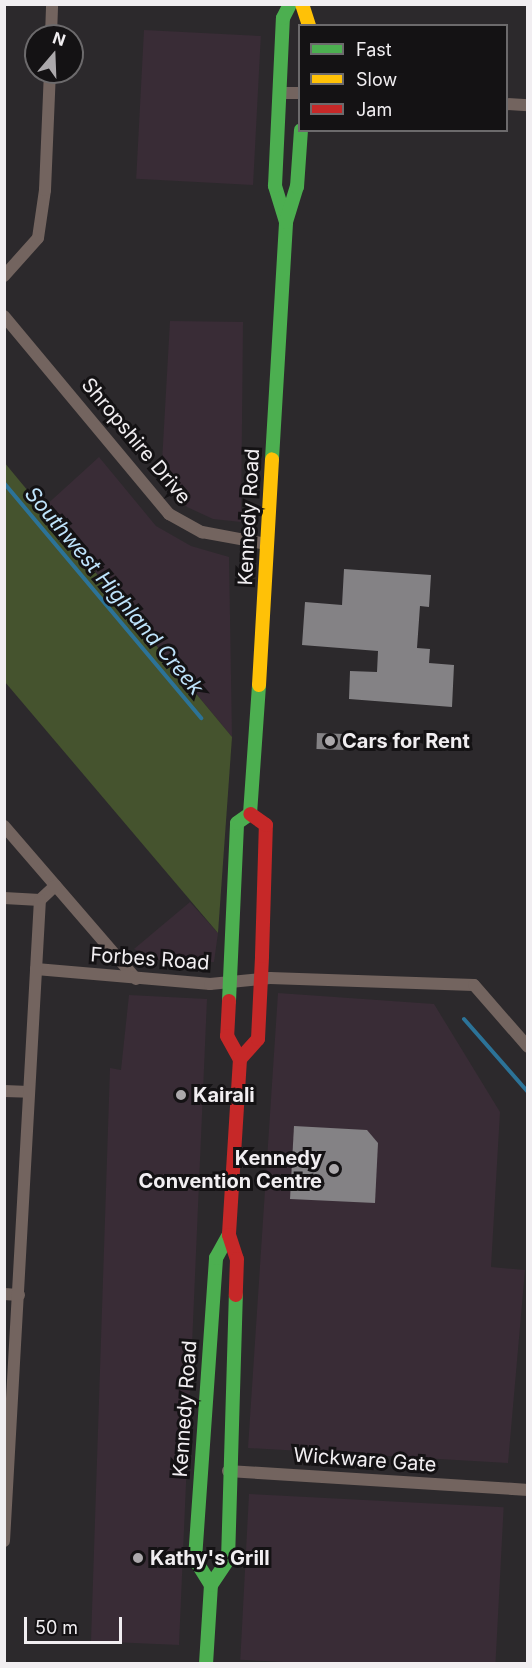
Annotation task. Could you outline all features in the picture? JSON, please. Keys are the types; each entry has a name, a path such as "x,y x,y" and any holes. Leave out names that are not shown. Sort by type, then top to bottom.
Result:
{"main road":[{"name":"Kennedy Road","path":"286,222 275,186 283,18 290,4"},
{"path":"302,4 308,24"},
{"name":"Kennedy Road","path":"229,1235 216,1258 195,1559 211,1585 228,1560 228,1471 237,1259 229,1235 240,1059 227,1036 237,823 250,814 286,222 297,187 301,132"},
{"path":"240,1059 258,1039 261,979 267,825 250,814"},
{"name":"Wickware Gate","path":"200,1469 228,1471"},
{"path":"206,1664 211,1585"}],"street":[{"path":"51,24 52,4"},
{"path":"4,276 38,238 45,190 49,84"},
{"path":"279,93 298,93"},
{"path":"508,104 528,105"},
{"name":"Shropshire Drive","path":"4,316 174,518 202,532 267,544"},
{"path":"4,826 136,979"},
{"path":"4,1541 40,900 55,886"},
{"path":"4,898 40,900"},
{"name":"Forbes Road","path":"36,969 136,979 229,983 261,979 474,985 528,1047"},
{"path":"4,1091 29,1092"},
{"path":"4,1294 18,1294"},
{"name":"Wickware Gate","path":"228,1471 528,1490"}],"shaded area":[{"path":"144,30 261,36 253,185 136,179"},
{"path":"170,321 243,322 241,522 213,519 187,507 161,480"},
{"path":"99,457 156,526 191,546 229,557 232,737 43,508"},
{"path":"190,902 218,933 214,962 156,960 134,949"},
{"path":"278,993 434,1004 500,1112 491,1267 525,1270 508,1463 248,1448"},
{"path":"129,995 207,999 179,1645 91,1641 110,1068 121,1070"},
{"path":"249,1494 504,1507 495,1664 321,1664 240,1660"}],"green space":[{"path":"4,462 232,737 218,933 5,682"}],"building":[{"path":"344,569 431,575 429,607 420,606 417,648 430,649 429,663 454,665 452,707 349,699 350,671 377,672 378,651 302,645 305,602 342,605"},
{"name":"Cars for Rent","path":"317,733 344,734 343,750 316,749"},
{"name":"Kennedy Convention Centre","path":"294,1126 367,1130 378,1143 375,1203 290,1199"}],"waterway":[{"name":"Southwest Highland Creek","path":"4,483 201,718"},
{"name":"Southwest Highland Creek","path":"464,1019 528,1092"}],"traffic: fast":[{"path":"286,222 275,186 283,18 290,4"},
{"path":"272,459 286,222 297,187 301,132"},
{"path":"229,1001 237,823 250,814 259,685"},
{"path":"211,1585 195,1559 216,1258 229,1235"},
{"path":"206,1664 211,1585 228,1560 236,1295"}],"traffic: slow":[{"path":"302,4 308,24"},
{"path":"259,685 272,459"}],"traffic: jam":[{"path":"240,1059 258,1039 262,956 266,825 250,814"},
{"path":"229,1001 227,1036 240,1059 229,1235 237,1259 236,1295"}],"place":[{"name":"Cars for Rent","path":"330,741"},
{"name":"Kairali","path":"181,1095"},
{"name":"Kennedy Convention Centre","path":"334,1169"},
{"name":"Kathy's Grill","path":"138,1558"}]}
